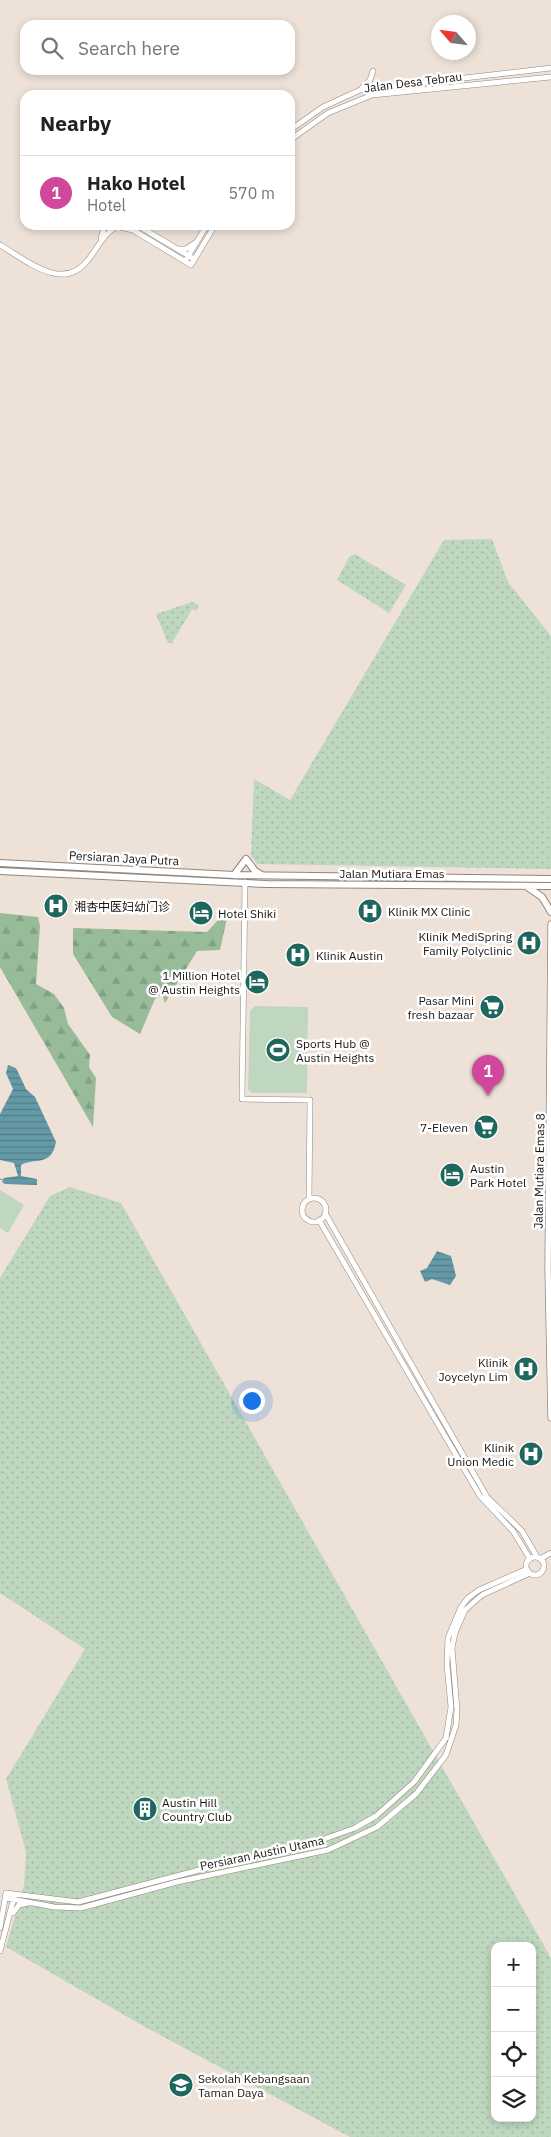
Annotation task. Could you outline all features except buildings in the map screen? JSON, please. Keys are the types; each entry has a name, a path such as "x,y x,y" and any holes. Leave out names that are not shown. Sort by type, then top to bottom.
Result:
{"main road":[{"path":"233,878 246,860 255,871 263,875"},
{"name":"Persiaran Jaya Putra","path":"0,863 233,878"},
{"name":"Persiaran Jaya Putra","path":"0,871 233,878"},
{"path":"233,878 244,879 247,875 251,879 266,884"},
{"name":"Jalan Mutiara Emas","path":"247,875 551,879"},
{"name":"Jalan Mutiara Emas","path":"233,878 245,882 266,884 551,886"},
{"path":"525,886 542,897 551,912"},
{"name":"Jalan Mutiara Emas 8","path":"551,924 548,1268 551,1418"},
{"path":"548,1268 551,1281 551,1296"},
{"path":"548,1341 551,1333"}],"street":[{"name":"Jalan Desa Tebrau","path":"295,127 323,107 360,90 551,68"},
{"path":"360,90 370,80 373,71"},
{"name":"Jalan Desa Tebrau","path":"295,136 328,113 372,95 551,77"},
{"path":"0,245 44,271 60,275 75,271 84,265 99,243 104,230"},
{"path":"99,243 114,230"},
{"path":"133,230 193,262 212,230"},
{"path":"145,230 177,249 187,258"},
{"path":"187,258 204,230"},
{"path":"177,249 190,247 198,241"},
{"path":"245,882 242,1099 310,1100 309,1199"},
{"path":"242,1085 248,1094 261,1099"},
{"path":"325,1213 319,1220 312,1221 303,1216 302,1206 309,1199 316,1198 322,1201 325,1206 325,1213 487,1497 517,1535 530,1559 528,1571 540,1574 544,1566 551,1563"},
{"path":"319,1220 480,1496 527,1537 544,1566"},
{"path":"530,1559 539,1558 551,1553"},
{"name":"Persiaran Austin Utama","path":"14,1896 31,1903 54,1907 80,1908 177,1882 328,1850 377,1827 416,1794 446,1755 456,1725 457,1710 452,1648 455,1634 466,1610 482,1595 528,1571"},
{"name":"Persiaran Austin Utama","path":"0,1928 6,1896 78,1902 222,1864 299,1848 355,1828 376,1816 414,1782 446,1738 451,1713 447,1665 448,1638 461,1607 468,1598 479,1590 528,1571"},
{"path":"0,1951 14,1896"},
{"path":"9,1920 19,1905 31,1903"}],"green space":[{"path":"492,539 508,582 551,636 551,869 257,864 251,855 254,779 290,800 444,540"},
{"path":"355,554 406,585 389,613 337,580 349,557"},
{"path":"192,602 199,605 196,611 192,609 172,643 168,643 156,614"},
{"path":"0,913 38,917 40,926 36,984 54,994 64,1008 68,1024 90,1055 89,1067 96,1078 93,1127 0,967"},
{"path":"220,918 227,918 220,950 197,951 165,1003 162,994 155,999 140,1034 112,1017 73,954 73,928 207,932"},
{"name":"Sports Hub @ Austin Heights","path":"255,1006 308,1007 307,1093 252,1093 248,1089 250,1011"},
{"path":"70,1187 121,1203 551,1958 551,2137 350,2137 147,2028 6,1947 24,1885 26,1852 6,1779 85,1649 0,1593 0,1278 50,1196"},
{"path":"0,1190 24,1205 8,1233 0,1228"}],"water":[{"path":"8,1065 16,1068 26,1089 35,1097 56,1142 54,1150 46,1159 21,1165 21,1176 37,1179 37,1185 5,1184 2,1182 4,1178 18,1176 14,1163 0,1160 0,1114 13,1089 6,1073"},
{"path":"437,1251 451,1256 456,1276 450,1285 432,1279 425,1282 420,1271 427,1268"}],"place":[{"name":"湘杏中医妇幼门诊","path":"56,906"},
{"name":"Klinik MX Clinic","path":"370,911"},
{"name":"Hotel Shiki","path":"201,913"},
{"name":"Klinik MediSpring Family Polyclinic","path":"529,943"},
{"name":"Klinik Austin","path":"298,955"},
{"name":"1 Million Hotel @ Austin Heights","path":"257,982"},
{"name":"Pasar Mini fresh bazaar","path":"492,1007"},
{"name":"Sports Hub @ Austin Heights","path":"278,1050"},
{"name":"Hako Hotel","path":"488,1096"},
{"name":"7-Eleven","path":"486,1127"},
{"name":"Austin Park Hotel","path":"452,1175"},
{"name":"Klinik Joycelyn Lim","path":"526,1369"},
{"name":"Klinik Union Medic","path":"531,1454"},
{"name":"Austin Hill Country Club","path":"145,1809"},
{"name":"Sekolah Kebangsaan Taman Daya","path":"181,2085"}]}
